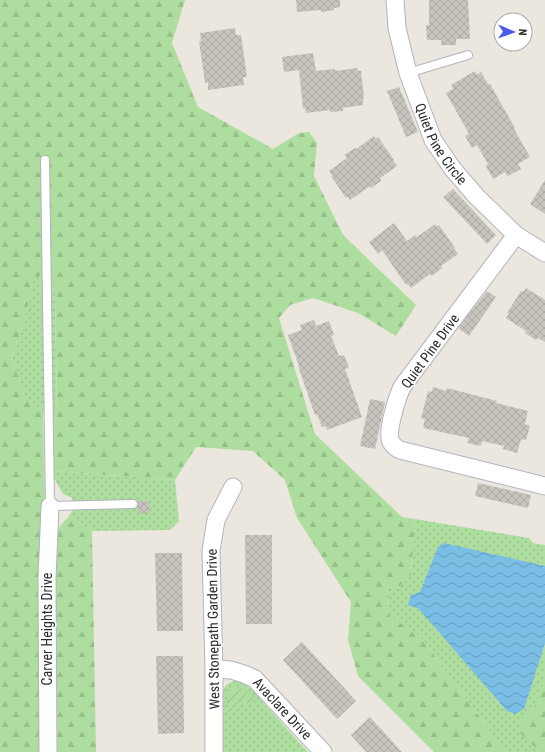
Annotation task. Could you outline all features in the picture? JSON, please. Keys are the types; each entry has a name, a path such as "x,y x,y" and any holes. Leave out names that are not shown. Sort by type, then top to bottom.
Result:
{"street":[{"name":"Quiet Pine Circle","path":"395,0 397,28 408,73 433,140 452,168 476,196 516,235 545,253"},
{"name":"Quiet Pine Drive","path":"516,235 402,387 397,399 390,438 391,443 395,448 400,450 545,486"},
{"name":"West Stonepath Garden Drive","path":"214,752 214,669 211,551 216,520 233,487"},
{"name":"Carver Heights Drive","path":"48,752 47,579 50,506"},
{"name":"Avaclare Drive","path":"214,669 231,670 256,679 323,752"}],"lane":[{"path":"408,73 468,55"},
{"path":"45,160 50,506 132,504"}],"green space":[{"path":"0,0 185,0 172,43 198,107 273,149 299,133 309,132 317,143 314,176 343,235 416,305 396,336 358,313 313,298 290,305 279,318 315,434 402,517 415,519 411,575 400,586 387,588 390,616 419,635 506,752 434,752 358,676 348,640 351,602 297,518 285,480 253,451 196,447 175,480 53,471 51,430 57,414 55,294 41,275 33,280 25,319 12,357 24,395 43,411 45,508 44,752 0,752"},
{"path":"41,275 55,294 57,414 51,430 43,411 24,395 12,357 25,319 33,279"},
{"path":"53,471 175,480 179,521 170,530 92,531 69,516 72,511 72,498 63,494 55,480"},
{"path":"69,516 92,531 96,752 56,752 53,545 60,526"},
{"path":"415,519 529,538 533,543 545,545 545,752 506,752 419,635 390,616 387,588 400,586 411,575"},
{"path":"545,676 545,749 539,751 519,732 522,721 535,707"},
{"path":"235,681 241,682 263,697 262,701 308,752 221,752 221,694 226,685"},
{"path":"241,688 256,698 253,701 254,703 238,706 227,719 227,695 230,690"}],"water":[{"path":"444,543 545,566 545,643 524,709 515,714 507,711 419,609 408,605 411,595 420,592 438,547"}],"building":[{"path":"296,0 340,0 340,7 334,8 334,10 321,12 321,10 297,12"},
{"path":"429,0 468,0 470,39 456,39 456,45 441,45 441,40 427,40 426,25 429,25"},
{"path":"235,28 236,35 241,35 247,77 243,77 244,85 208,90 208,82 205,83 199,41 201,41 200,33"},
{"path":"313,53 316,71 335,69 335,71 357,68 358,71 361,71 364,98 363,105 343,108 343,111 330,112 330,110 306,113 305,108 303,109 299,70 284,72 282,57"},
{"path":"475,71 477,75 481,72 488,84 490,84 530,157 518,164 521,169 508,176 505,172 493,179 486,166 488,164 477,145 472,148 465,136 469,134 446,93 453,89 451,85"},
{"path":"399,87 418,132 406,137 387,91"},
{"path":"374,136 376,139 378,137 397,166 380,178 381,181 371,188 370,186 350,200 347,196 346,198 329,171 347,158 344,155 355,148 356,149"},
{"path":"545,180 545,214 530,204"},
{"path":"453,189 496,235 487,244 443,197"},
{"path":"394,223 407,241 415,235 417,237 435,224 437,227 439,225 458,254 441,266 442,268 432,276 430,274 411,288 408,284 406,285 382,250 378,254 369,242"},
{"path":"526,288 545,300 545,342 538,338 536,340 525,333 526,331 506,318 509,314 507,313 521,291 523,292"},
{"path":"487,291 496,297 469,336 458,328"},
{"path":"314,320 316,326 329,321 334,335 331,336 339,356 344,355 349,368 345,369 362,417 327,430 326,426 322,427 317,414 315,415 288,335 302,330 300,325"},
{"path":"433,387 446,391 447,388 528,411 525,424 530,426 526,440 521,439 517,453 503,449 504,446 482,441 481,446 467,443 469,438 423,428 425,419 421,418 428,391 432,392"},
{"path":"370,399 385,402 375,449 360,446"},
{"path":"478,483 531,495 528,508 475,496"},
{"path":"138,501 149,501 149,513 138,513"},
{"path":"245,535 272,535 272,624 246,624"},
{"path":"155,553 182,553 183,631 157,631"},
{"path":"302,642 356,701 337,719 283,660"},
{"path":"156,656 183,656 184,733 158,734"},
{"path":"370,717 402,752 366,752 351,735"}]}
